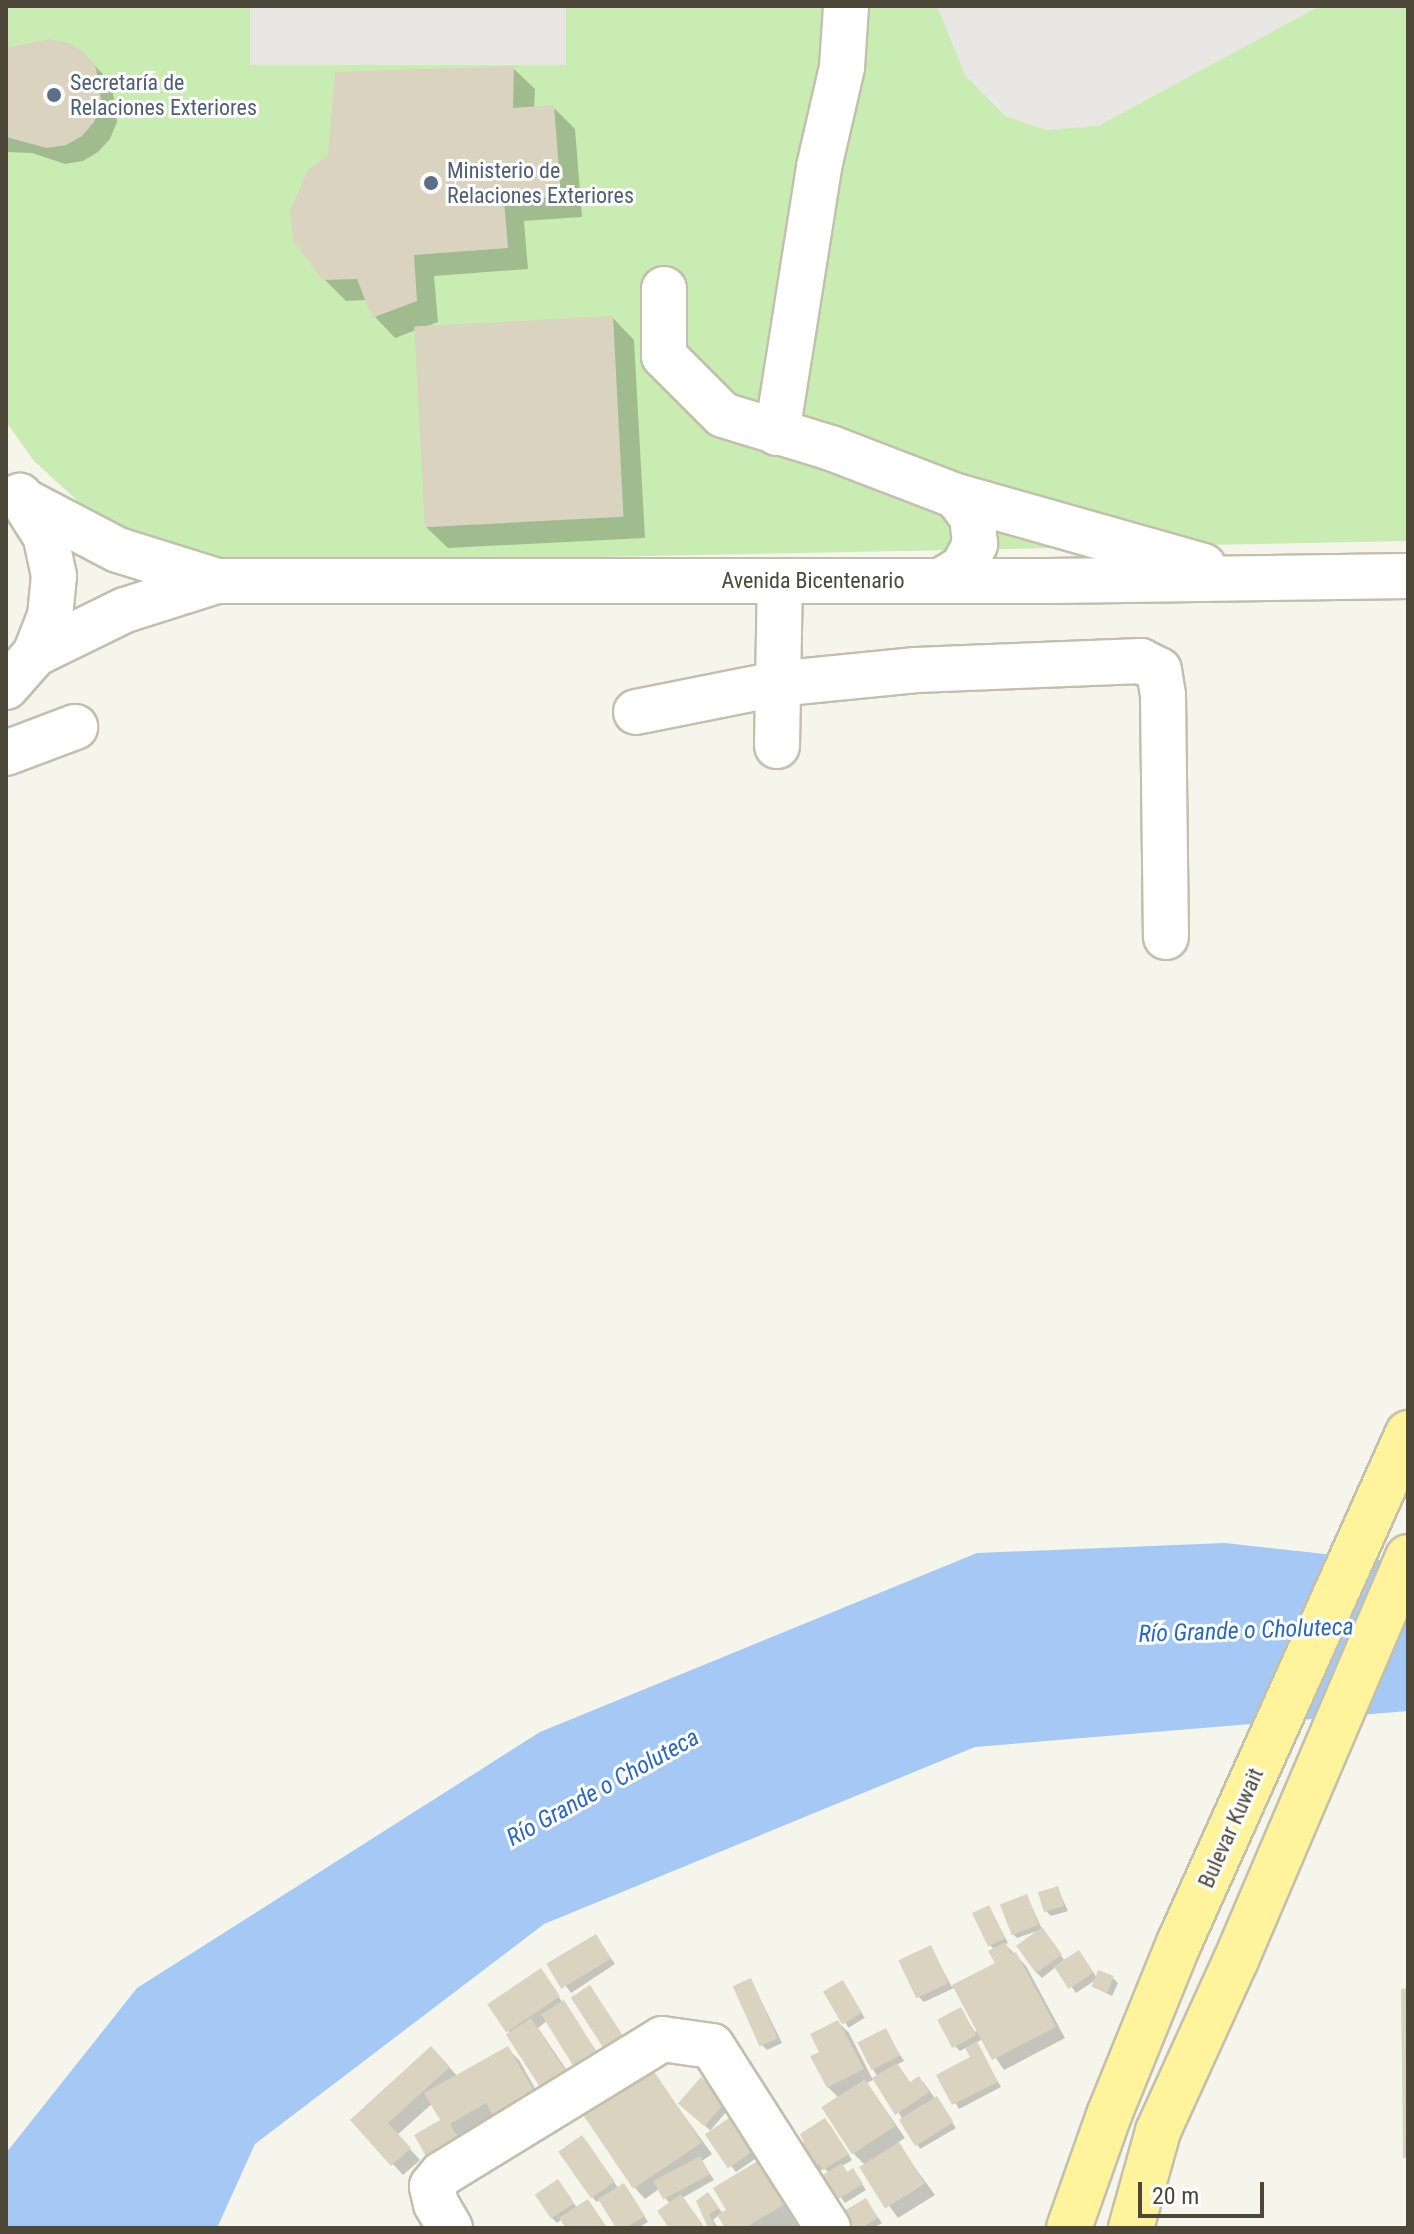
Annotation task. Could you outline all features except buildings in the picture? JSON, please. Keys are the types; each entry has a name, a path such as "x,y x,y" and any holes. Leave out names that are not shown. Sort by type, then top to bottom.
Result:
{"main road":[{"name":"Bulevar Kuwait","path":"1069,2228 1109,2115 1179,1943 1408,1433"},
{"path":"1131,2228 1158,2131 1236,1960 1408,1557"}],"street":[{"path":"777,433 819,167 842,67 846,6"},
{"path":"664,289 664,356 723,415 831,448 956,496 1249,579"},
{"path":"6,687 35,654 50,616 54,576 46,537 16,493"},
{"name":"Avenida Bicentenario","path":"16,493 118,550 217,581 941,581 1408,576"},
{"path":"941,581 963,567 975,544 972,517 956,496"},
{"name":"Avenida Bicentenario","path":"35,654 125,610 217,581"},
{"path":"777,746 780,581"},
{"path":"636,712 776,684 916,670 1141,661 1159,670 1163,695 1166,937"},
{"path":"6,753 75,727"},
{"path":"450,2228 436,2204 432,2186 442,2174 662,2039 684,2039 712,2046 828,2228"}],"green space":[{"path":"6,6 1408,6 1408,541 242,564 166,549 80,503 34,461 6,422"}],"shaded area":[{"path":"250,6 566,6 566,65 250,65"},
{"path":"937,6 1320,6 1098,126 1046,130 1005,116 965,75"}],"water":[{"name":"Río Grande o Choluteca","path":"1225,1543 1408,1563 1408,1711 975,1747 544,1924 255,2144 217,2228 6,2228 6,2153 137,1988 540,1732 977,1553"}],"place":[{"name":"Secretaría de Relaciones Exteriores","path":"54,95"},
{"name":"Ministerio de Relaciones Exteriores","path":"431,183"}]}
